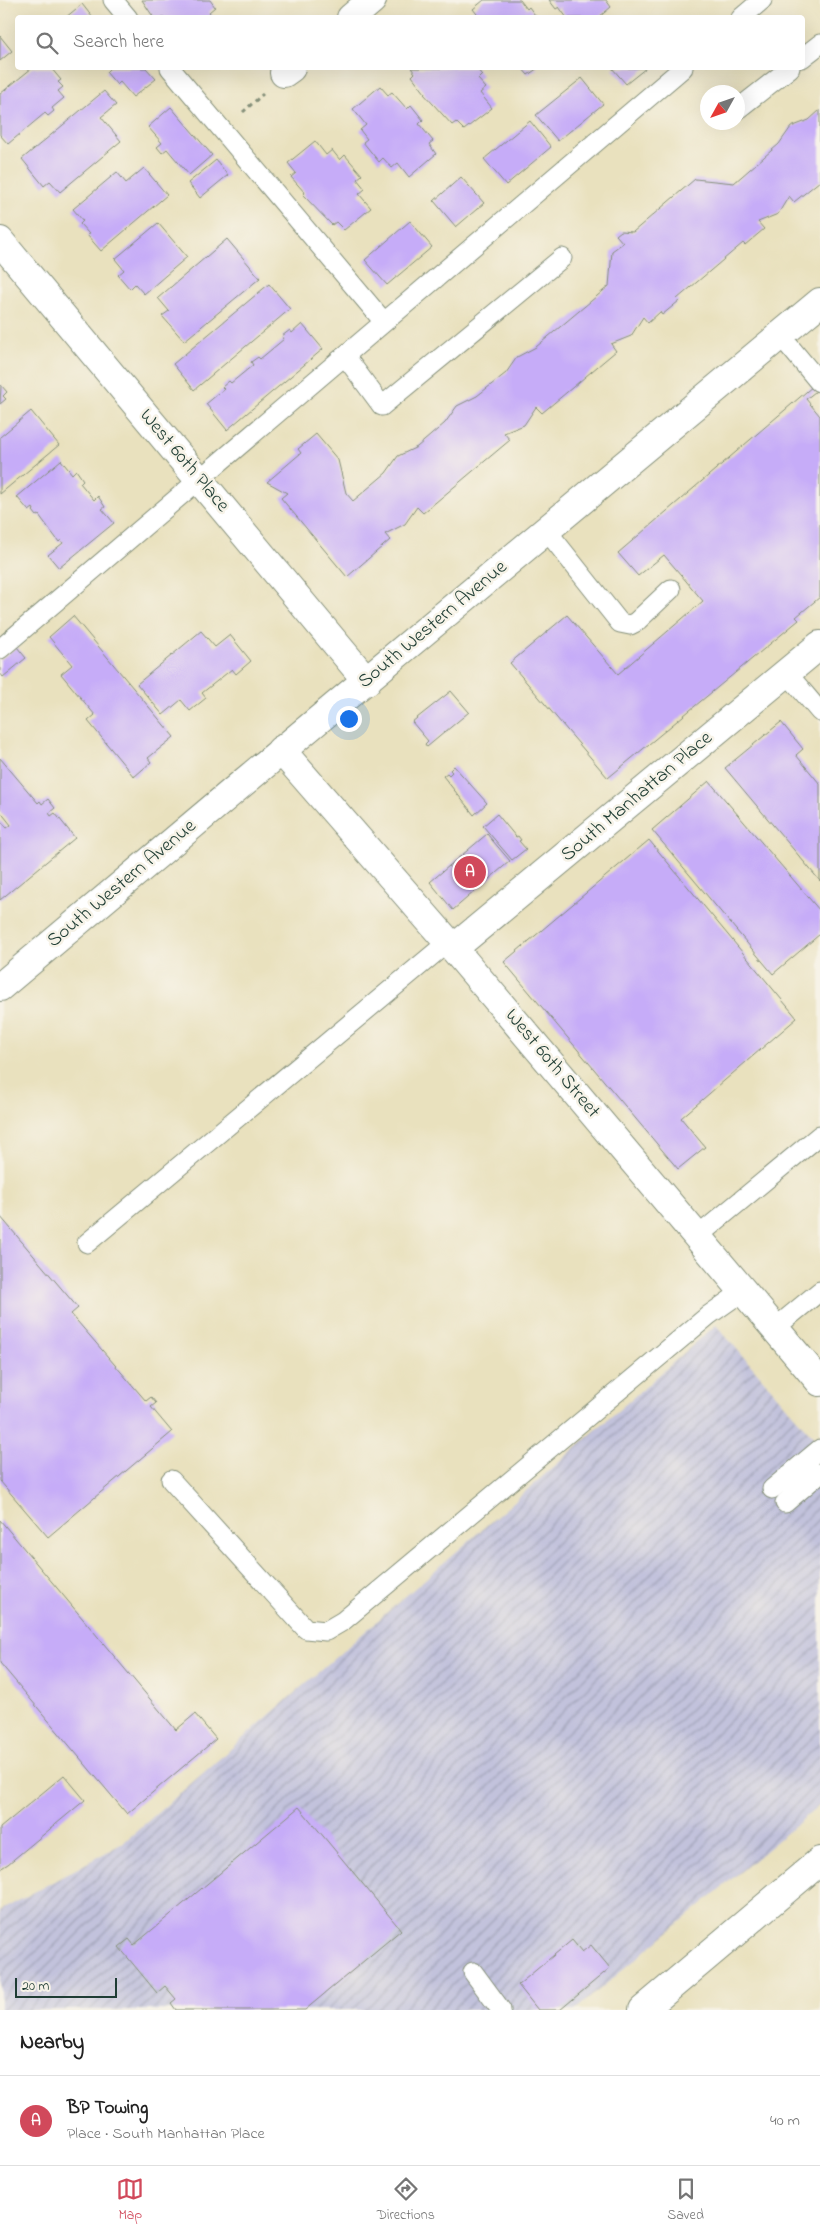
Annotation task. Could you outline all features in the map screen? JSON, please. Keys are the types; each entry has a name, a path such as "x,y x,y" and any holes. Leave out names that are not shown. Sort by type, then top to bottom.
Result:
{"street":[{"path":"354,15 372,0"},
{"name":"West 60th Place","path":"0,241 367,681"},
{"name":"South Western Avenue","path":"0,987 281,750 367,681 820,302"},
{"name":"South Manhattan Place","path":"451,945 820,645"},
{"name":"West 60th Street","path":"281,750 451,945 820,1382"},
{"path":"643,2010 820,1861"}],"lane":[{"path":"113,0 126,15"},
{"path":"744,15 762,0"},
{"path":"805,56 820,44"},
{"path":"172,70 384,322"},
{"path":"0,649 681,70"},
{"path":"745,103 787,70"},
{"path":"345,356 382,406 562,258"},
{"path":"780,335 819,382"},
{"path":"546,530 620,623 630,625 636,622 670,589"},
{"path":"787,673 820,712"},
{"path":"87,1243 451,945"},
{"path":"698,1236 820,1135"},
{"path":"171,1480 306,1630 326,1630 343,1621 709,1315 743,1291"},
{"path":"775,1328 820,1291"},
{"path":"820,1449 779,1496 820,1473"},
{"path":"473,1972 501,2010"}],"shaded area":[{"path":"716,1325 820,1445 820,1805 575,2010 0,2010 0,1911 123,1843"}],"building":[{"path":"142,0 210,0 215,7 209,12 212,15 152,15"},
{"path":"484,0 520,0 535,15 478,15 473,9"},
{"path":"549,0 606,0 611,7 602,15 565,15 559,7 556,9"},
{"path":"82,4 91,15 69,15"},
{"path":"0,36 12,51 0,61"},
{"path":"30,70 53,70 61,80 58,82 63,87 58,91 64,98 52,108 54,111 48,116 45,113 8,144 0,135 0,94"},
{"path":"108,70 148,70 156,79 133,97 120,82 117,85 106,72"},
{"path":"413,70 478,70 482,75 478,79 486,88 480,93 492,108 464,130 456,122 452,125 424,94 412,76 415,73"},
{"path":"524,70 535,70 528,75"},
{"path":"614,70 644,70 626,84"},
{"path":"582,78 603,104 558,141 536,115"},
{"path":"380,86 388,95 392,92 407,109 411,105 423,120 419,124 433,141 429,144 436,154 409,177 398,163 392,168 383,158 379,162 363,142 367,139 360,130 366,125 353,109"},
{"path":"104,91 116,105 101,117 121,141 60,192 50,181 44,186 22,159"},
{"path":"171,107 212,155 189,175 167,149 162,153 157,147 162,143 148,127"},
{"path":"820,110 820,181 794,202 789,196 778,214 758,222 764,229 745,245 743,243 677,299 679,301 662,315 660,312 648,323 643,317 631,336 611,344 616,351 542,413 536,407 524,425 504,433 510,440 423,513 417,507 405,524 385,534 390,540 347,577 281,498 287,493 267,482 301,453 298,449 316,434 338,460 346,493 353,501 386,473 398,456 417,447 445,423 457,406 477,396 506,373 517,357 536,347 609,286 612,251 623,243 616,235 621,231 633,232 695,179 734,183 779,144 791,127 809,120"},
{"path":"530,121 551,147 506,185 484,159"},
{"path":"315,141 326,155 332,150 340,160 345,155 362,175 357,179 365,189 359,194 371,208 344,230 336,222 332,225 303,195 305,193 291,177 296,173 288,163"},
{"path":"216,160 228,175 200,198 188,183"},
{"path":"144,168 167,195 101,251 87,235 89,234 80,224 83,221 73,209 117,172 126,183"},
{"path":"461,177 484,203 456,227 434,201"},
{"path":"410,221 432,247 387,285 365,260"},
{"path":"158,223 187,257 144,294 135,284 130,289 118,275 124,270 115,259"},
{"path":"227,239 260,278 184,341 162,316 169,311 158,298"},
{"path":"269,284 290,309 194,390 173,364"},
{"path":"302,324 323,349 227,430 206,404 224,389 222,387 229,381 231,383 253,365 251,362 258,357 260,359 284,339 282,336 290,330 292,333"},
{"path":"820,380 820,388 806,399 820,416 820,597 796,617 799,620 608,778 510,663 567,615 618,674 703,601 664,555 638,576 618,553"},
{"path":"1,385 7,392 3,396 6,399 0,404"},
{"path":"31,411 59,445 0,494 0,437"},
{"path":"61,460 72,474 76,470 83,480 80,483 94,500 98,496 105,507 102,509 114,523 59,568 48,555 63,543 61,540 59,542 39,515 37,516 33,511 33,508 29,511 17,497"},
{"path":"73,616 174,737 148,758 151,762 134,777 88,721 95,715 61,674 72,665 49,637"},
{"path":"201,631 215,647 230,635 251,661 236,674 232,669 202,693 206,698 190,711 181,700 163,715 137,684"},
{"path":"17,647 26,658 3,677 0,673 0,660"},
{"path":"451,691 469,712 427,747 425,744 428,741 412,722"},
{"path":"781,722 803,749 796,755 820,784 820,881 725,768"},
{"path":"0,758 38,803 40,801 42,804 48,799 55,808 49,813 51,816 55,813 75,838 0,900 0,820 7,828 11,825 0,811"},
{"path":"454,766 487,803 474,815 443,776 447,773 449,775 452,772 450,770"},
{"path":"709,781 820,911 820,934 773,974 652,830"},
{"path":"497,814 516,837 518,836 521,840 519,841 526,849 512,860 483,826"},
{"path":"487,834 510,861 453,910 430,882"},
{"path":"649,840 797,1018 681,1118 705,1147 678,1169 504,962"},
{"path":"0,1216 78,1308 71,1314 146,1401 151,1397 156,1403 151,1407 172,1432 48,1537 0,1481"},
{"path":"0,1520 176,1730 195,1714 216,1739 127,1814 0,1663"},
{"path":"64,1775 85,1800 0,1869 0,1828"},
{"path":"299,1807 401,1930 305,2010 176,2010 171,2003 176,1999 165,1986 157,1993 119,1947 129,1939 134,1945"},
{"path":"572,1940 582,1952 591,1945 610,1968 560,2010 538,2010 518,1985"}],"place":[{"name":"BP Towing","path":"470,872"}]}
